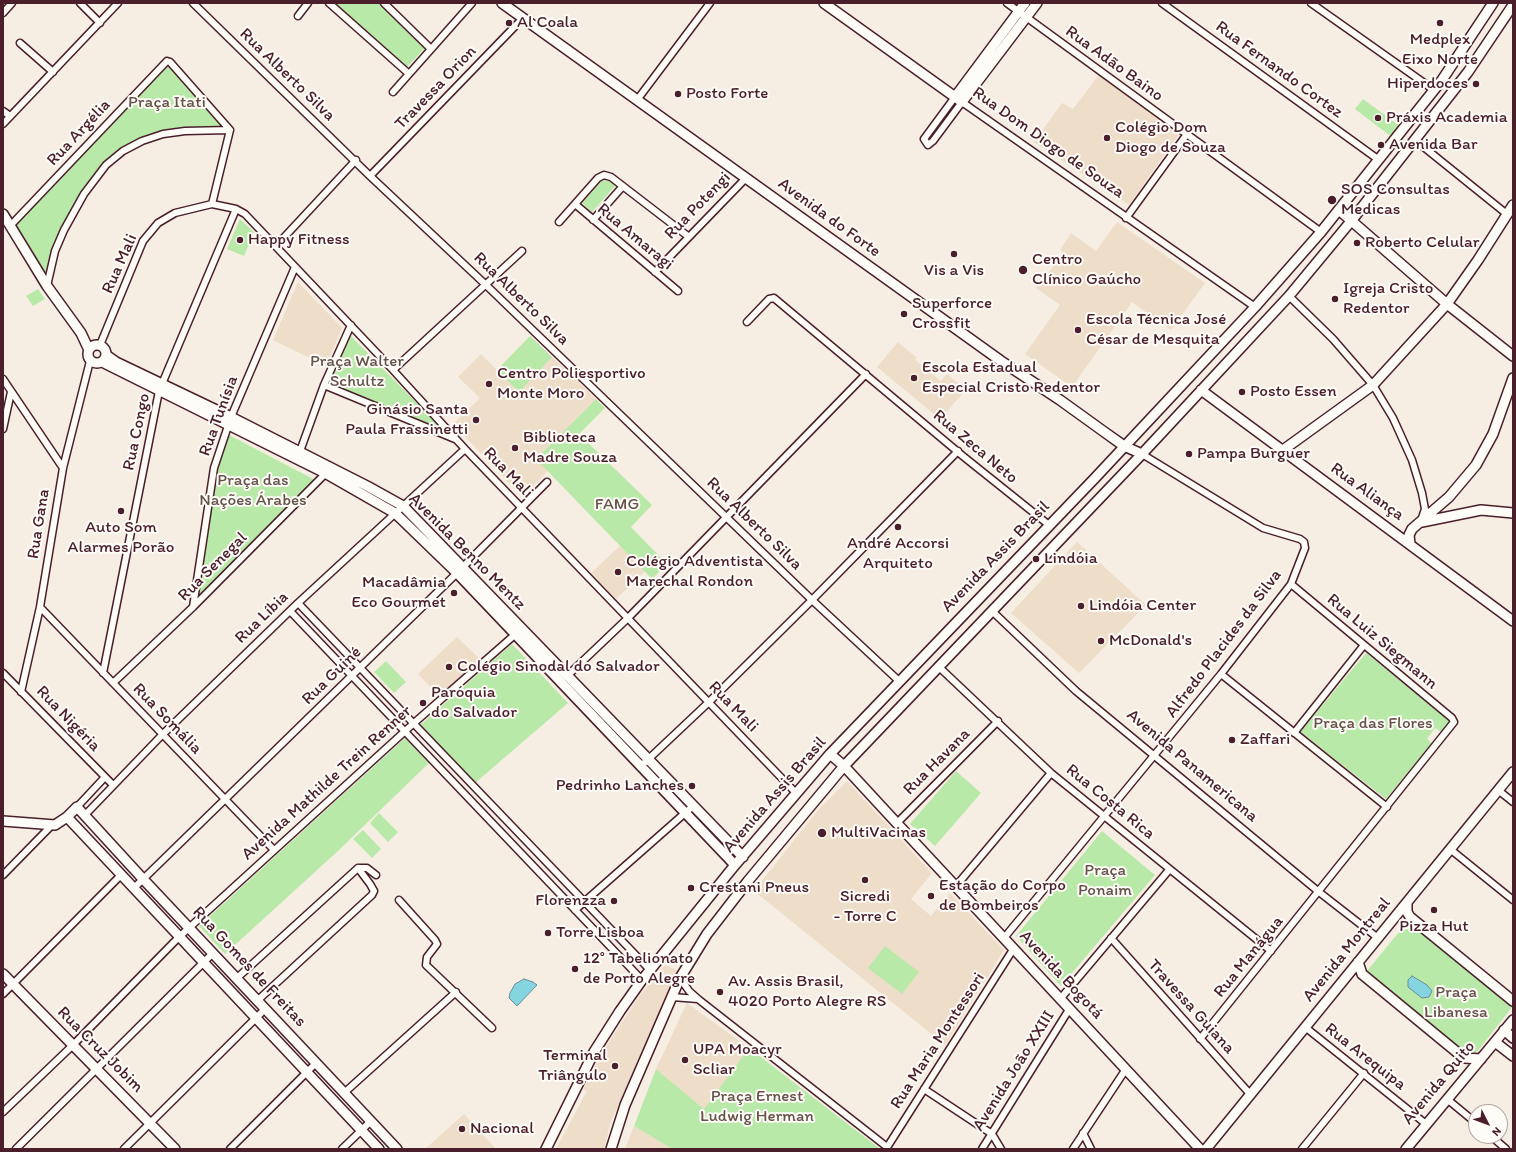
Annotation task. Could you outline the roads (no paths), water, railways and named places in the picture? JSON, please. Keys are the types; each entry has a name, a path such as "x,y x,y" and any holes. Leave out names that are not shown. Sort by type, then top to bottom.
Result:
{"street":[{"path":"3,13 12,3"},
{"path":"80,3 100,23"},
{"path":"3,124 118,3"},
{"name":"Rua Alberto Silva","path":"193,3 356,160 370,176 486,285 812,600 899,681"},
{"path":"298,16 308,3"},
{"path":"329,3 408,73"},
{"path":"384,3 431,49"},
{"path":"393,92 408,73 472,3"},
{"name":"Avenida do Forte","path":"502,3 522,19 1000,360 1124,446 1142,454"},
{"path":"637,100 710,3"},
{"name":"Rua Dom Diogo de Souza","path":"824,3 1126,218 1255,307"},
{"name":"Rua Adão Baino","path":"1007,3 1321,232"},
{"path":"1023,14 1025,3"},
{"path":"959,100 924,139 928,145 933,141 959,100 1023,14 1037,3"},
{"name":"Rua Fernando Cortez","path":"1162,3 1378,160"},
{"path":"1311,3 1434,90"},
{"name":"Avenida Assis Brasil","path":"546,1149 594,1052 642,980 736,865 830,754 1255,307 1321,232 1434,90 1493,3"},
{"name":"Avenida Assis Brasil","path":"611,1149 625,1105 680,978 707,934 802,814 844,766 1142,454 1289,296 1352,220 1468,72 1513,5"},
{"name":"Travessa Orion","path":"370,176 522,19"},
{"path":"20,43 53,72"},
{"name":"Rua Argélia","path":"10,225 168,60 230,130"},
{"path":"3,111 10,116"},
{"path":"48,286 55,251 64,230 84,194 106,166 129,148 142,141 164,134 185,131 230,130 212,204"},
{"path":"1126,218 1187,134"},
{"path":"1415,140 1508,215"},
{"path":"276,246 356,160"},
{"path":"559,222 598,178 604,175 611,178 689,236"},
{"name":"Rua Potengi","path":"655,272 746,178"},
{"path":"593,220 622,186"},
{"name":"Rua Mali","path":"95,347 143,241 158,223 174,213 212,204 236,209 252,220 465,449 796,793"},
{"name":"Rua Amaragi","path":"575,204 678,291"},
{"path":"1283,450 1373,384 1446,304 1508,215 1513,205"},
{"name":"Rua Congo","path":"103,673 161,388 236,209"},
{"path":"1339,210 1446,304 1513,356"},
{"path":"3,214 48,286 82,333 95,347 105,349 104,358 96,364 90,361 88,356 95,347"},
{"path":"393,370 522,251"},
{"name":"Rua Tunísia","path":"193,607 214,468 229,421 295,267"},
{"path":"1289,296 1333,339 1373,384 1393,418 1412,460 1422,493 1425,509 1421,522"},
{"name":"Rua Zeca Neto","path":"748,322 773,297 1049,525"},
{"path":"298,456 324,385 351,325"},
{"name":"Avenida Benno Mentz","path":"104,358 328,471 403,506 460,571 592,709 640,766 736,865"},
{"name":"Rua Gana","path":"21,692 40,607 63,468 90,361"},
{"path":"564,679 628,618 866,374"},
{"path":"1394,532 1403,532 1412,529 1421,522 1449,498 1476,465 1493,434 1513,378"},
{"path":"3,379 63,468"},
{"path":"324,385 457,440"},
{"name":"Rua Aliança","path":"1201,390 1513,621"},
{"path":"3,429 11,392"},
{"name":"Rua Líbia","path":"85,815 162,735 298,603 465,449"},
{"path":"640,766 709,702 812,600 958,451"},
{"name":"Alfredo Placides da Silva","path":"1004,938 1221,674 1291,584 1305,548 1304,542 1300,539 1263,528 1142,454"},
{"name":"Avenida Benno Mentz","path":"328,471 395,513 460,571"},
{"name":"Rua Senegal","path":"113,683 193,607 328,471"},
{"name":"Rua Guiné","path":"134,888 460,571 547,482"},
{"path":"1449,498 1449,508 1458,513"},
{"path":"1421,522 1458,513 1481,510 1513,513"},
{"path":"1410,544 1409,535 1412,529"},
{"name":"Rua Luiz Siegmann","path":"1291,584 1452,718 1454,722"},
{"path":"298,603 650,970"},
{"name":"Rua Somália","path":"40,607 274,850"},
{"path":"290,611 642,980"},
{"name":"Avenida Panamericana","path":"992,611 1076,691 1319,892 1378,938"},
{"name":"Avenida Mathilde Trein Renner","path":"3,1112 72,1046 179,936 190,928 405,731 518,632"},
{"path":"1294,733 1364,645"},
{"name":"Rua Costa Rica","path":"938,667 998,721 1052,773 1105,815 1169,870 1271,951"},
{"name":"Rua Nigéria","path":"3,673 113,785"},
{"path":"1221,674 1387,807"},
{"name":"Avenida Benno Mentz","path":"592,709 647,760 743,857"},
{"name":"Rua Havana","path":"897,823 998,721"},
{"name":"Rua Manágua","path":"1200,1039 1454,722"},
{"name":"Avenida Bogotá","path":"830,754 844,766 1200,1149"},
{"name":"Avenida Montreal","path":"1206,1149 1513,772"},
{"path":"956,886 1052,773"},
{"path":"3,822 52,825 58,824 67,818 105,777"},
{"path":"1498,790 1513,802"},
{"path":"575,910 693,806"},
{"name":"Rua Gomes de Freitas","path":"77,807 398,1149"},
{"path":"491,821 500,814"},
{"name":"Rua Gomes de Freitas","path":"67,818 379,1149"},
{"path":"3,875 52,825"},
{"path":"1450,849 1513,900"},
{"path":"236,978 358,868 367,868 376,875"},
{"path":"258,1000 372,894 374,891 358,868"},
{"path":"1061,998 1169,870"},
{"path":"3,994 121,875"},
{"path":"399,900 436,940 437,944 427,957 426,965 492,1028"},
{"path":"1407,902 1407,912 1410,917 1513,1001"},
{"path":"1394,918 1402,916 1410,917"},
{"path":"609,945 617,937"},
{"name":"Travessa Guiana","path":"1111,938 1250,1094"},
{"name":"Rua Maria Montessori","path":"886,1148 1014,948"},
{"path":"16,1149 213,953"},
{"path":"1358,962 1362,974 1464,1058 1481,1059"},
{"name":"Rua Cruz Jobim","path":"3,974 72,1046 97,1069 175,1149"},
{"path":"680,978 689,991 698,999 886,1148"},
{"path":"344,1093 456,992"},
{"path":"672,997 698,999"},
{"name":"Avenida João XXIII","path":"982,1149 1070,1008"},
{"path":"124,1149 266,1009"},
{"name":"Avenida Quito","path":"1406,1149 1513,1020"},
{"name":"Rua Arequipa","path":"1305,1027 1426,1124"},
{"path":"1504,1030 1513,1038"},
{"path":"1495,1042 1513,1056"},
{"path":"230,1149 316,1063"},
{"path":"1073,1149 1084,1136 1126,1069"},
{"path":"1302,1149 1364,1073"},
{"path":"924,1089 992,1134 1001,1149"},
{"path":"1447,1099 1468,1116"},
{"path":"342,1149 371,1121"},
{"path":"1084,1136 1091,1149"},
{"path":"1084,1136 1096,1149"}],"water":[{"path":"1412,976 1427,985 1432,991 1429,997 1422,998 1408,987 1408,980"},
{"path":"524,979 537,985 517,1006 509,998 510,993 515,984"}],"place":[{"name":"Al Coala","path":"509,23"},
{"name":"Medplex Eixo Norte","path":"1440,23"},
{"name":"Hiperdoces","path":"1476,84"},
{"name":"Posto Forte","path":"678,94"},
{"name":"Práxis Academia","path":"1378,118"},
{"name":"Colégio Dom Diogo de Souza","path":"1107,138"},
{"name":"Avenida Bar","path":"1381,145"},
{"name":"SOS Consultas Medicas","path":"1332,200"},
{"name":"Happy Fitness","path":"240,240"},
{"name":"Roberto Celular","path":"1357,243"},
{"name":"Vis a Vis","path":"954,254"},
{"name":"Centro Clínico Gaúcho","path":"1023,270"},
{"name":"Igreja Cristo Redentor","path":"1335,299"},
{"name":"Superforce Crossfit","path":"904,314"},
{"name":"Escola Técnica José César de Mesquita","path":"1078,330"},
{"name":"Escola Estadual Especial Cristo Redentor","path":"914,378"},
{"name":"Centro Poliesportivo Monte Moro","path":"489,384"},
{"name":"Posto Essen","path":"1242,392"},
{"name":"Ginásio Santa Paula Frassinetti","path":"476,420"},
{"name":"Biblioteca Madre Souza","path":"515,448"},
{"name":"Pampa Burguer","path":"1189,454"},
{"name":"Auto Som Alarmes Porão","path":"121,511"},
{"name":"André Accorsi Arquiteto","path":"898,527"},
{"name":"Lindóia","path":"1036,559"},
{"name":"Colégio Adventista Marechal Rondon","path":"618,572"},
{"name":"Macadâmia Eco Gourmet","path":"454,593"},
{"name":"Lindóia Center","path":"1081,606"},
{"name":"McDonald's","path":"1101,641"},
{"name":"Colégio Sinodal do Salvador","path":"449,667"},
{"name":"Paróquia do Salvador","path":"423,703"},
{"name":"Zaffari","path":"1232,740"},
{"name":"Pedrinho Lanches","path":"692,786"},
{"name":"MultiVacinas","path":"822,833"},
{"name":"Sicredi - Torre C","path":"865,880"},
{"name":"Crestani Pneus","path":"691,888"},
{"name":"Estação do Corpo de Bombeiros","path":"931,896"},
{"name":"Florenzza","path":"614,901"},
{"name":"Pizza Hut","path":"1434,910"},
{"name":"Torre Lisboa","path":"548,933"},
{"name":"12° Tabelionato de Porto Alegre","path":"575,969"},
{"name":"Av. Assis Brasil, 4020 Porto Alegre RS","path":"720,992"},
{"name":"UPA Moacyr Scliar","path":"685,1060"},
{"name":"Terminal Triângulo","path":"615,1066"},
{"name":"Nacional","path":"462,1129"}],"park label":[{"name":"Praça Itati","path":"167,103"},
{"name":"Praça Walter Schultz","path":"357,372"},
{"name":"Praça das Nações Árabes","path":"253,491"},
{"name":"FAMG","path":"617,505"},
{"name":"Praça das Flores","path":"1373,724"},
{"name":"Praça Ponaim","path":"1105,881"},
{"name":"Praça Libanesa","path":"1456,1003"},
{"name":"Praça Ernest Ludwig Herman","path":"757,1107"}]}
